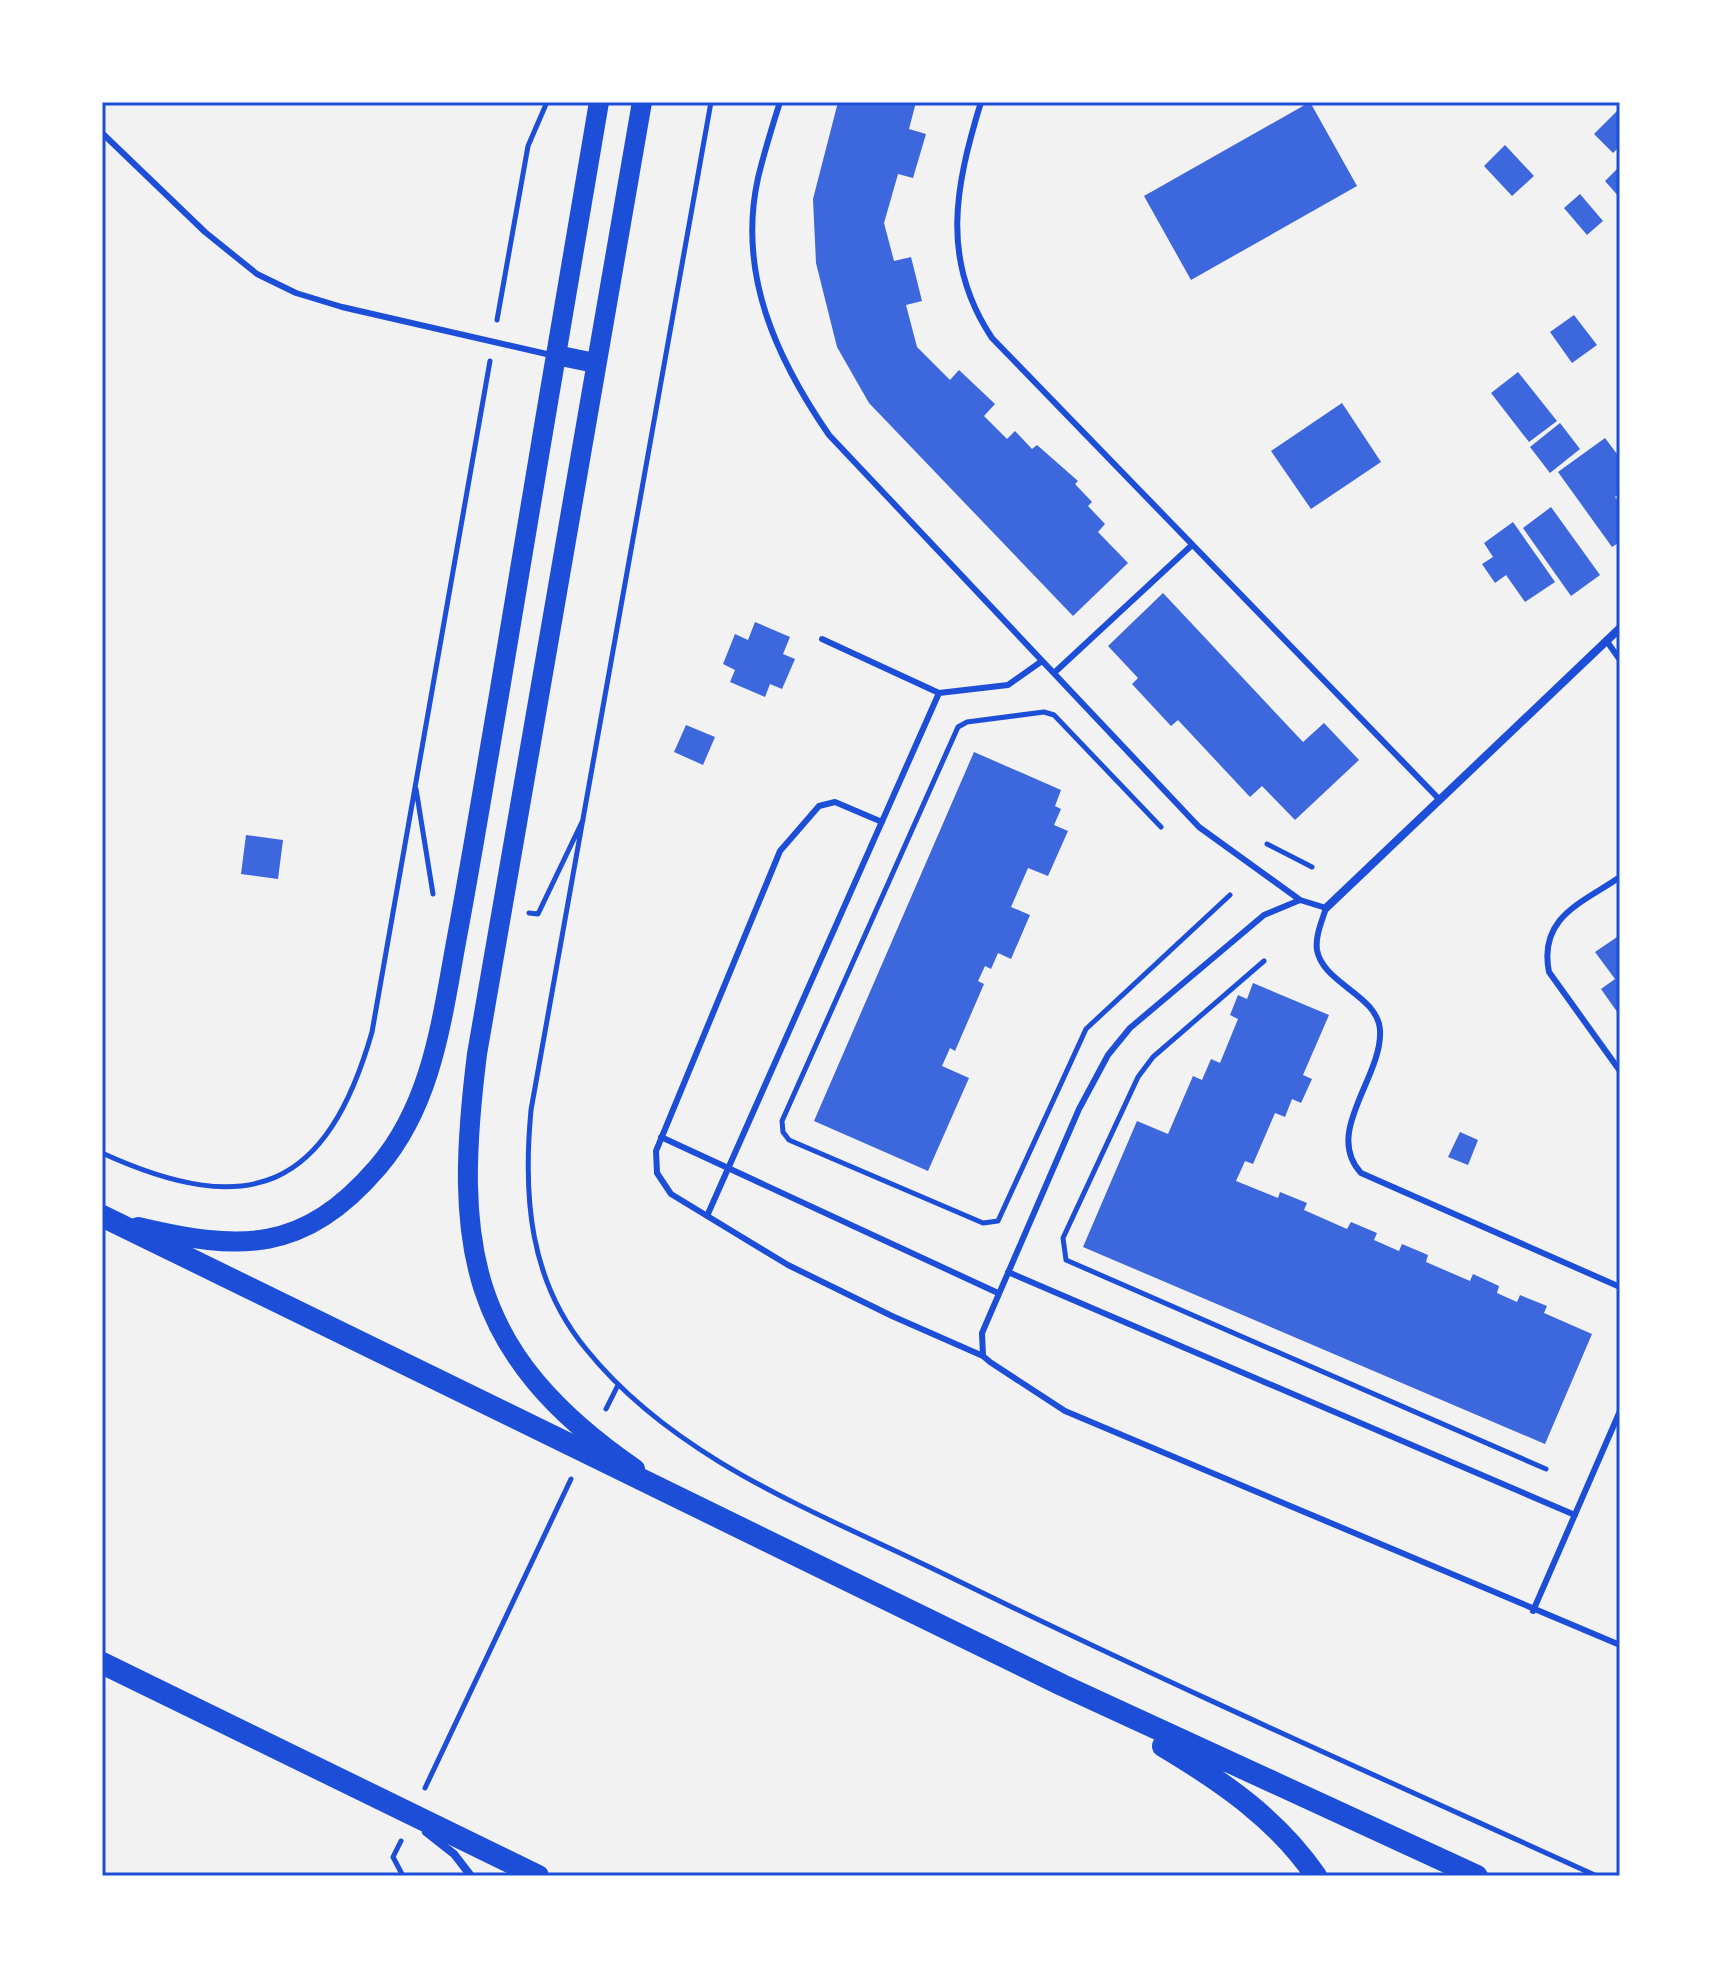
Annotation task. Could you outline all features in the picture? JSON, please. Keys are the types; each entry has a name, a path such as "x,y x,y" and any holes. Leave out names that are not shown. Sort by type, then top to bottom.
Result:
{"highway":[{"path":"108,1219 587,1445 674,1496 1062,1685 1477,1876"},
{"path":"102,1663 538,1876"},
{"path":"1062,1685 1192,1763 1264,1814 1290,1839 1316,1876"}],"main road":[{"path":"108,1219 222,1244 252,1243 286,1235 308,1226 353,1192 400,1136 419,1098 438,1034 599,102"},
{"path":"587,1445 515,1358 494,1321 472,1244 466,1198 466,1154 477,1054 642,102"},
{"path":"556,355 595,363"}],"street":[{"path":"1326,908 1620,628"},
{"path":"412,1817 454,1854 471,1876"}],"lane":[{"path":"780,102 758,180 752,228 765,320 786,366 829,435 1199,827 1300,900 1326,908 1317,940 1322,962 1373,1013 1380,1026 1376,1062 1349,1128 1346,1145 1351,1162 1361,1173 1620,1287"},
{"path":"981,102 969,139 956,211 959,261 975,312 992,338 1439,799"},
{"path":"102,133 205,232 257,274 296,293 342,307 493,344 556,355"},
{"path":"1054,673 1192,545"},
{"path":"822,639 939,693 1008,685 1042,661"},
{"path":"1606,640 1620,660"},
{"path":"707,1216 939,693"},
{"path":"882,822 835,802 819,806 780,851 656,1151 657,1173 671,1194 809,1275 983,1356 1065,1411 1533,1611 1620,1645"},
{"path":"1620,877 1560,917 1550,934 1545,952 1549,972 1620,1071"},
{"path":"983,1356 982,1333 998,1293 1079,1109 1108,1055 1130,1028 1264,915 1300,900"},
{"path":"661,1137 998,1293"},
{"path":"1008,1272 1575,1515"},
{"path":"1533,1611 1620,1411"}],"path":[{"path":"102,1153 161,1177 220,1186 253,1184 297,1168 328,1138 342,1113 372,1032 528,146 547,102"},
{"path":"711,102 531,1110 526,1157 532,1238 544,1277 584,1348 618,1385 680,1437 752,1480 1082,1642 1597,1876"},
{"path":"1161,827 1054,715 1029,714 967,722 958,727 782,1121 783,1132 789,1140 983,1223 998,1221 1086,1029 1230,895"},
{"path":"1256,839 1312,867"},
{"path":"1264,961 1153,1057 1138,1077 1125,1099 1063,1238 1062,1249 1066,1260 1546,1469"},
{"path":"403,1876 393,1857 618,1385"}],"building":[{"path":"838,102 916,102 909,129 926,134 913,178 898,174 884,223 894,261 911,257 922,301 906,305 917,347 950,380 959,370 995,404 984,416 1007,439 1015,431 1032,449 1037,445 1078,481 1075,484 1092,502 1088,506 1105,524 1098,532 1128,563 1073,616 869,403 837,347 816,263 813,199"},
{"path":"1310,102 1357,186 1191,280 1144,196"},
{"path":"1620,108 1620,146 1613,153 1594,134"},
{"path":"1505,145 1534,176 1512,196 1484,166"},
{"path":"1620,166 1620,198 1605,181"},
{"path":"1580,194 1603,221 1587,235 1564,208"},
{"path":"1574,315 1597,345 1572,363 1550,332"},
{"path":"1518,372 1557,421 1529,442 1491,393"},
{"path":"1342,403 1381,462 1311,509 1271,451"},
{"path":"1560,423 1580,449 1550,473 1530,447"},
{"path":"1605,438 1620,458 1620,493 1615,497 1620,504 1620,542 1612,547 1558,472"},
{"path":"1551,507 1600,575 1571,596 1523,528"},
{"path":"1513,522 1555,582 1525,602 1506,575 1495,583 1482,564 1493,557 1484,543"},
{"path":"1163,593 1303,742 1324,723 1359,760 1295,820 1262,786 1250,797 1178,720 1171,726 1132,684 1138,678 1108,646"},
{"path":"755,622 790,637 783,654 795,659 782,689 770,684 765,697 730,682 735,670 723,664 735,634 748,640"},
{"path":"686,725 715,737 703,765 674,752"},
{"path":"974,752 1061,790 1055,806 1061,809 1054,825 1068,831 1048,876 1028,868 1011,907 1030,915 1011,959 998,953 991,969 985,966 978,981 984,984 955,1051 950,1048 942,1066 969,1078 928,1171 814,1121"},
{"path":"246,835 283,840 278,879 241,874"},
{"path":"1620,935 1620,1016 1601,989 1615,979 1595,952"},
{"path":"1253,983 1329,1015 1303,1075 1312,1079 1301,1103 1292,1099 1285,1117 1275,1113 1253,1164 1245,1161 1236,1181 1278,1198 1280,1192 1307,1203 1304,1210 1347,1229 1351,1222 1377,1233 1374,1240 1399,1251 1402,1244 1428,1255 1426,1262 1470,1281 1473,1274 1499,1286 1497,1293 1517,1302 1520,1295 1547,1306 1544,1313 1592,1334 1545,1444 1083,1247 1137,1121 1168,1134 1193,1076 1202,1080 1211,1059 1220,1063 1238,1019 1230,1015 1238,995 1247,999"},
{"path":"1460,1132 1478,1140 1468,1165 1448,1157"}]}
